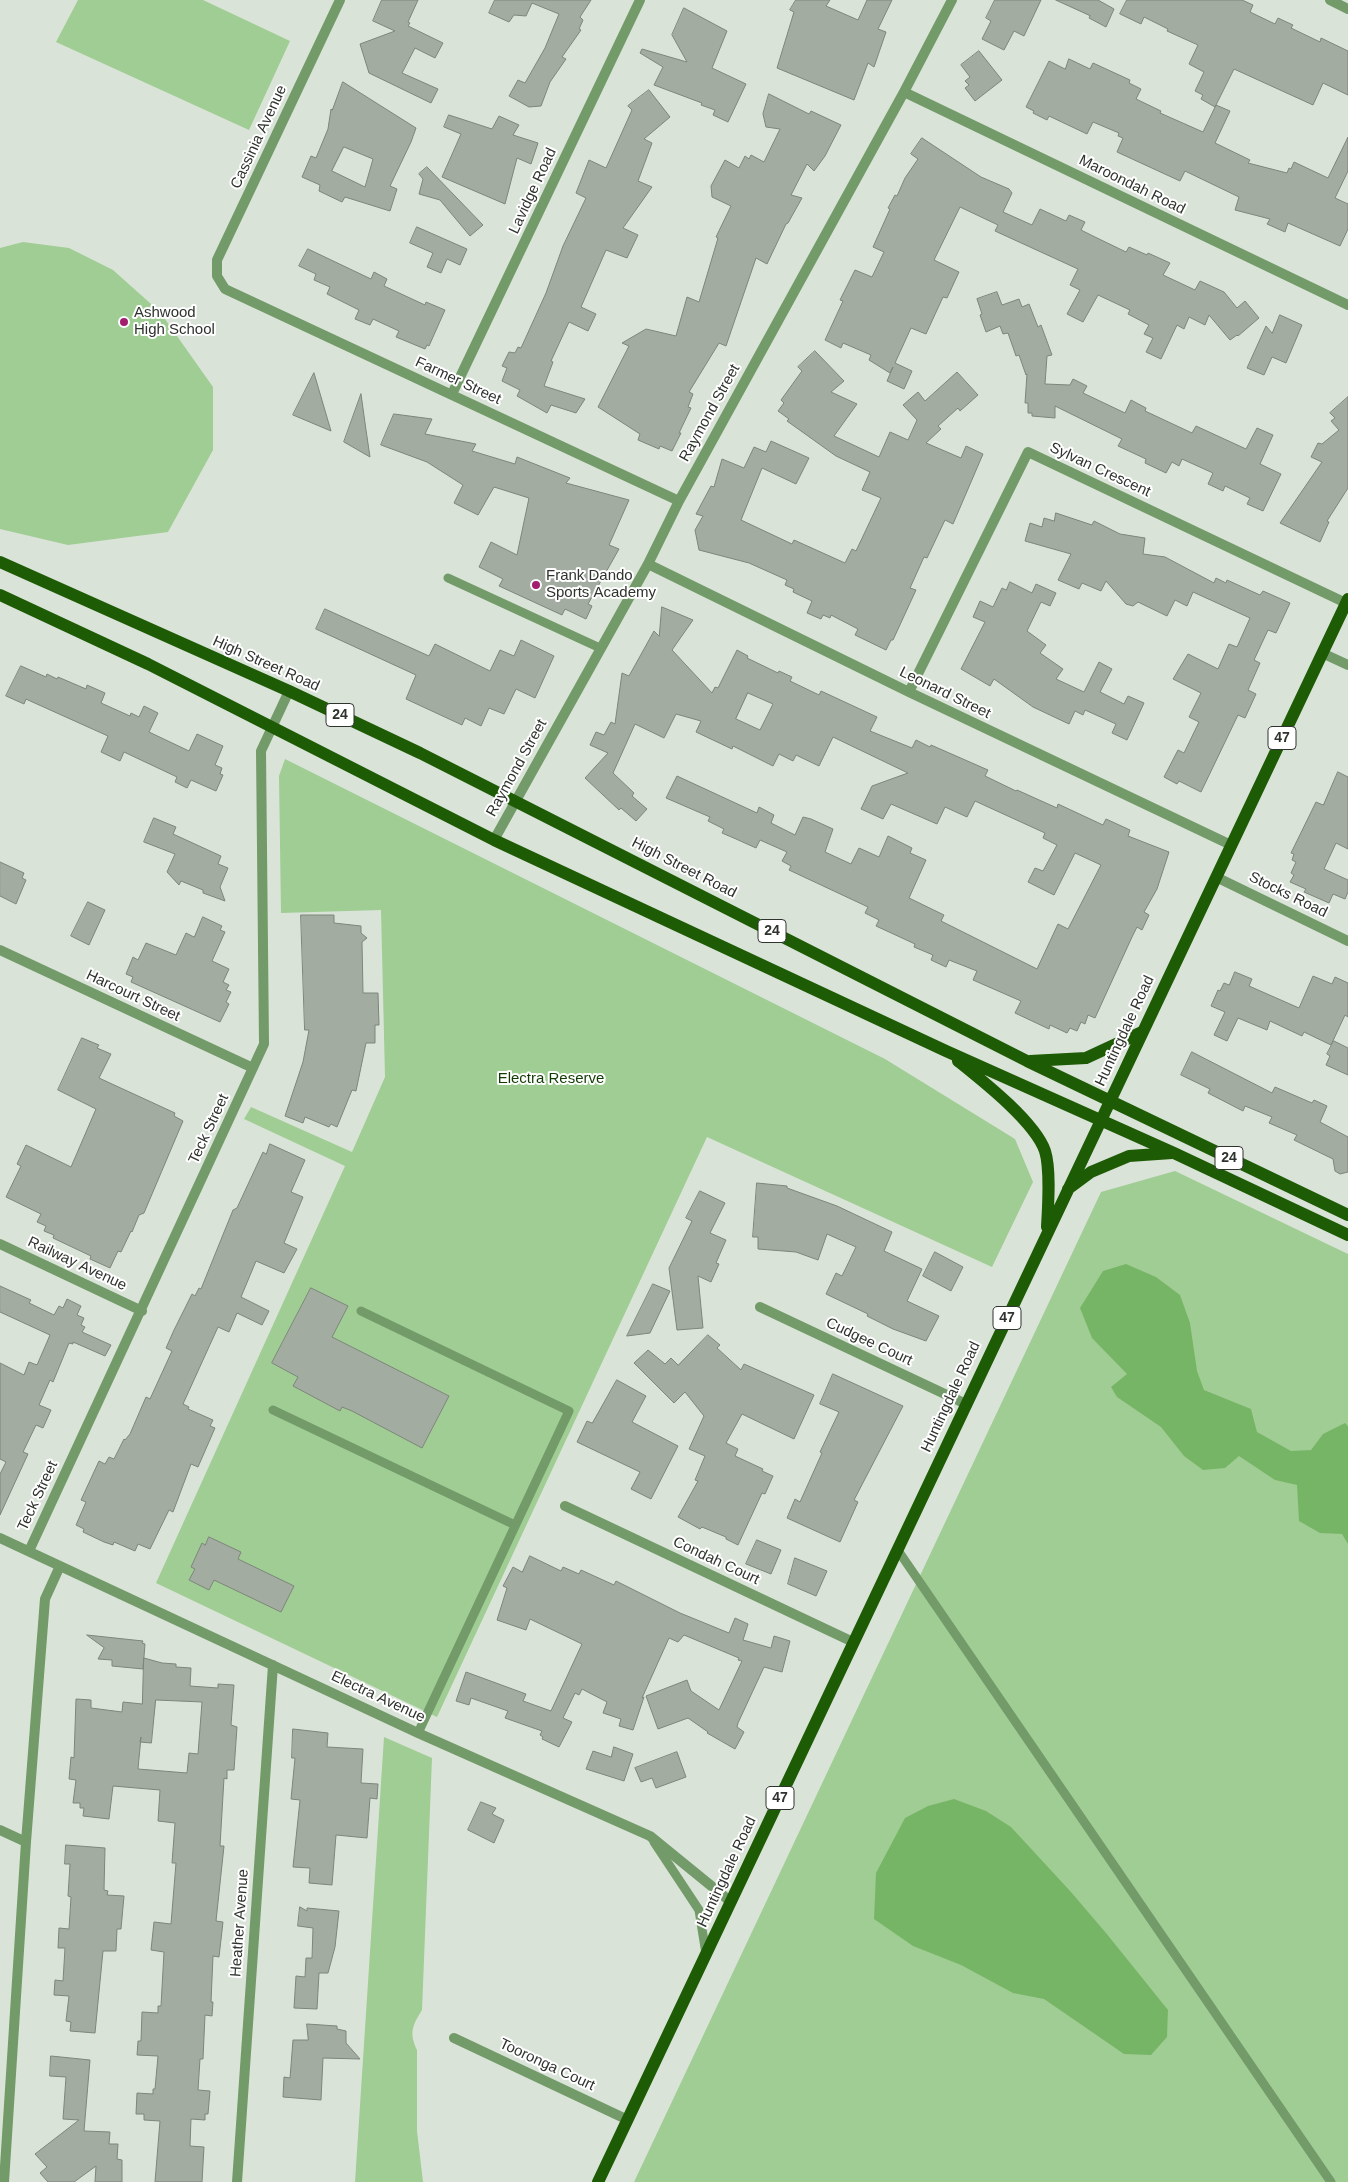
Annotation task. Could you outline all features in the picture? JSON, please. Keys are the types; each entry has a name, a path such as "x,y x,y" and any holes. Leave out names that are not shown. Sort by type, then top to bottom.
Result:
{"main road":[{"name":"High Street Road","path":"0,562 289,692 516,801 1027,1061 1348,1215"},
{"name":"24","path":"0,595 148,664 494,840 946,1051 1174,1153 1348,1235"},
{"name":"Huntingdale Road","path":"598,2182 1347,601"},
{"path":"1027,1061 1086,1058 1142,1032"},
{"path":"946,1051 994,1092 1037,1135 1045,1152 1048,1190 1047,1232"},
{"path":"1068,1189 1091,1172 1129,1156 1174,1153"}],"street":[{"name":"Cassinia Avenue","path":"224,289 217,276 217,260 340,0"},
{"name":"Lavidge Road","path":"452,394 640,0"},
{"name":"Raymond Street","path":"494,840 648,564 679,501 904,92 952,0"},
{"path":"1330,0 1348,9"},
{"name":"Maroondah Road","path":"904,92 1348,305"},
{"name":"Farmer Street","path":"224,289 679,501"},
{"name":"Sylvan Crescent","path":"909,692 1028,452 1347,601"},
{"name":"Leonard Street","path":"648,564 909,692 1231,845"},
{"path":"1322,653 1348,665"},
{"name":"Teck Street","path":"29,1551 142,1311 264,1044 261,751 289,692"},
{"name":"Stocks Road","path":"1216,877 1348,941"},
{"name":"Harcourt Street","path":"0,950 253,1068"},
{"name":"Railway Avenue","path":"0,1244 142,1311"},
{"name":"Cudgee Court","path":"760,1307 966,1404"},
{"name":"Condah Court","path":"565,1506 853,1642"},
{"name":"Electra Avenue","path":"0,1538 418,1733 650,1836 731,1902"},
{"path":"4,2182 26,1842 45,1599 60,1566"},
{"name":"Heather Avenue","path":"237,2182 273,1665"},
{"path":"0,1830 26,1842"},
{"name":"Tooronga Court","path":"454,2038 628,2120"}],"lane":[{"path":"448,578 600,648"},
{"path":"361,1311 568,1411 418,1733"},
{"path":"273,1410 515,1525"},
{"path":"897,1549 1331,2182"},
{"path":"650,1836 699,1910 706,1954"}],"green space":[{"path":"78,0 203,0 290,41 249,130 56,42"},
{"path":"23,242 69,248 113,270 160,312 213,387 213,450 168,532 68,545 0,529 0,248"},
{"name":"Electra Reserve","path":"285,759 885,1059 1015,1139 1033,1182 992,1267 707,1137 437,1717 156,1583 345,1166 244,1119 251,1107 352,1152 385,1077 381,910 281,913 279,776"},
{"path":"1175,1171 1348,1254 1348,2182 634,2182 1101,1192"},
{"path":"384,1737 432,1758 422,2010 414,2025 412,2034 417,2050 417,2131 423,2182 355,2182"}],"shaded area":[{"path":"1126,1264 1156,1277 1180,1295 1190,1323 1197,1371 1204,1390 1251,1409 1257,1432 1291,1451 1311,1450 1323,1434 1345,1423 1348,1426 1348,1544 1342,1534 1320,1533 1299,1521 1297,1485 1275,1480 1239,1456 1225,1468 1203,1470 1184,1456 1161,1427 1117,1397 1111,1387 1127,1374 1092,1338 1080,1308 1103,1271"},
{"path":"954,1799 986,1811 1011,1827 1071,1892 1168,2010 1167,2037 1151,2055 1124,2054 1044,1999 1013,1993 961,1965 913,1946 874,1919 876,1873 905,1818 928,1806"}],"building":[{"path":"382,0 418,0 408,26 443,43 435,58 415,48 402,73 438,89 431,103 369,73 360,44 395,31 373,21"},
{"path":"495,0 591,0 580,17 583,20 579,29 581,30 562,57 566,59 550,82 541,106 529,107 509,96 518,80 525,83 545,48 559,14 532,3 526,16 514,15 509,22 489,13"},
{"path":"796,0 830,0 826,6 858,20 867,0 892,0 878,29 886,32 874,67 868,63 854,100 777,68 794,12 790,10"},
{"path":"995,0 1041,0 1024,36 1014,31 1004,50 982,39 991,21 986,18"},
{"path":"1056,0 1098,0 1114,9 1106,27 1089,18 1090,16"},
{"path":"1127,0 1242,0 1253,5 1250,12 1275,24 1278,18 1293,25 1291,28 1320,42 1321,38 1348,51 1348,95 1323,83 1313,105 1234,69 1215,107 1201,99 1203,95 1195,91 1204,72 1189,64 1198,45 1167,31 1168,29 1144,17 1141,24 1120,14"},
{"path":"684,8 727,31 712,68 746,84 728,122 713,115 715,110 701,105 702,103 654,85 663,67 640,53 642,49 687,62 672,35"},
{"path":"979,51 1002,80 975,101 965,88 969,85 965,81 970,77 961,65"},
{"path":"1069,59 1090,69 1093,63 1130,80 1129,83 1141,89 1136,99 1161,111 1160,113 1203,132 1216,105 1230,111 1215,143 1250,160 1248,163 1287,173 1294,162 1328,178 1348,137 1348,171 1335,198 1348,204 1348,229 1340,246 1288,223 1285,232 1267,224 1270,219 1235,210 1239,197 1185,171 1180,181 1117,152 1123,138 1118,136 1119,133 1093,122 1087,134 1049,116 1047,120 1033,113 1034,111 1026,107 1049,61 1065,69"},
{"path":"343,82 416,128 390,186 397,189 390,211 345,197 342,202 319,191 320,185 302,177 311,156 316,158 328,129 332,110","holes":["344,147 373,159 365,187 332,171"]},
{"path":"649,90 670,117 644,139 652,143 638,181 652,187 623,228 638,235 627,258 606,250 581,307 596,314 588,331 569,322 551,361 553,362 544,386 585,399 576,413 551,405 547,413 517,396 520,390 502,381 507,368 502,366 509,352 515,353 518,347 521,348 546,293 563,246 586,198 576,193 589,160 606,168 632,110 628,106"},
{"path":"769,94 809,114 811,111 841,125 825,156 814,171 807,164 791,195 802,198 786,224 767,264 756,258 726,346 719,343 689,392 693,394 688,407 691,408 672,451 660,446 659,449 638,440 640,434 598,407 629,346 622,343 646,329 676,336 687,297 699,302 718,238 716,237 731,206 712,197 711,186 725,160 739,168 745,156 749,159 751,155 764,162 780,129 766,127 763,114"},
{"path":"449,115 492,129 499,116 519,125 513,135 538,143 531,164 517,158 505,204 442,177 461,134 444,127"},
{"path":"922,138 981,177 1009,189 1012,193 1003,212 1032,225 1040,209 1066,221 1069,215 1085,222 1081,230 1126,252 1129,247 1170,263 1163,275 1195,290 1200,281 1224,292 1237,308 1245,301 1259,318 1238,336 1230,340 1209,315 1205,325 1189,317 1184,329 1177,325 1161,359 1146,352 1153,338 1144,334 1149,325 1128,314 1130,310 1098,295 1083,322 1067,314 1080,290 1070,285 1078,269 995,231 998,225 960,207 934,260 959,272 947,298 943,297 926,334 911,328 895,363 912,371 904,389 887,381 893,367 890,373 869,360 871,355 843,343 841,348 825,340 843,301 840,300 855,270 872,277 884,252 873,247 890,209 888,208 918,159 911,154"},
{"path":"427,167 483,225 470,236 440,200 419,194 423,179 419,174"},
{"path":"417,227 467,249 460,265 447,259 441,273 427,267 433,253 410,243"},
{"path":"308,249 371,279 374,272 387,279 384,286 425,305 426,302 445,310 429,346 427,345 425,349 396,337 399,331 373,319 370,325 355,319 359,310 327,294 330,287 314,280 316,274 299,266"},
{"path":"997,292 1002,305 1019,299 1022,307 1029,304 1038,327 1041,325 1052,355 1047,356 1045,384 1070,385 1073,379 1087,386 1083,393 1125,413 1131,400 1146,408 1145,411 1192,433 1196,426 1246,449 1257,428 1273,435 1260,464 1281,474 1263,511 1247,504 1250,498 1225,486 1223,491 1208,484 1213,473 1182,459 1179,466 1172,462 1166,473 1145,463 1146,459 1118,446 1122,439 1055,406 1055,418 1032,416 1032,413 1028,413 1028,403 1025,403 1027,374 1019,355 1016,356 1008,333 1003,334 1000,326 986,332 980,315 982,314 977,299"},
{"path":"1280,315 1302,325 1286,363 1272,357 1264,375 1247,368 1266,326 1272,333"},
{"path":"815,351 844,381 831,392 857,404 834,436 879,457 890,432 908,440 917,420 903,405 918,392 925,401 957,372 978,395 960,411 958,408 938,426 941,429 926,443 961,458 966,446 983,454 953,524 945,520 927,558 924,557 910,588 916,590 893,640 891,640 886,650 855,635 858,629 831,615 830,618 823,615 821,619 807,613 812,601 793,592 794,589 785,585 787,580 749,563 699,550 695,530 703,516 696,514 711,486 714,487 722,459 744,468 754,447 766,452 771,441 809,458 796,484 762,468 741,520 792,544 794,540 845,563 852,549 856,551 881,498 862,490 870,472 836,456 787,421 789,419 778,411 784,403 781,400 802,371 798,367"},
{"path":"314,373 331,431 293,415"},
{"path":"361,394 366,430 370,457 344,442"},
{"path":"1348,397 1348,488 1327,521 1329,522 1320,542 1280,523 1322,462 1311,457 1318,443 1322,444 1339,430 1331,421 1335,418 1330,413"},
{"path":"394,414 432,419 425,434 476,444 472,451 515,464 517,457 570,478 566,483 629,500 609,545 619,549 588,604 592,606 586,619 565,609 562,615 499,586 503,579 479,567 491,542 517,555 529,498 494,487 478,515 454,503 463,485 427,462 381,445"},
{"path":"1056,513 1092,525 1094,521 1120,534 1145,538 1143,554 1165,557 1214,583 1216,578 1226,583 1227,580 1260,595 1263,591 1290,603 1276,633 1268,630 1254,660 1260,663 1248,690 1256,694 1245,718 1238,715 1201,792 1179,781 1177,784 1164,777 1178,750 1184,753 1199,722 1189,717 1201,693 1173,679 1188,654 1218,669 1229,644 1237,647 1250,618 1193,592 1187,606 1175,600 1167,616 1138,602 1133,606 1126,604 1106,581 1101,591 1082,583 1079,589 1058,580 1071,554 1025,541 1030,523 1042,527 1044,518 1054,521"},
{"path":"1010,582 1032,593 1036,584 1056,593 1050,606 1041,602 1027,631 1046,645 1040,653 1063,669 1056,679 1084,692 1099,662 1112,669 1100,692 1124,704 1128,696 1144,703 1127,740 1112,733 1116,724 1085,710 1083,715 1075,711 1069,724 1033,707 994,679 990,686 961,669 985,622 973,617 980,601 993,607 1002,588 1006,590"},
{"path":"662,607 693,620 672,650 712,693 715,687 718,688 737,650 748,656 747,658 778,673 779,671 792,677 790,681 819,695 821,691 877,717 870,731 912,748 916,740 930,747 931,745 988,770 985,776 1016,791 1057,808 1058,804 1103,825 1106,819 1130,830 1128,836 1169,852 1157,889 1144,912 1149,915 1142,930 1137,927 1095,1018 1088,1015 1085,1024 1081,1022 1077,1031 1070,1028 1067,1033 1050,1025 1049,1029 1015,1013 1021,1001 973,980 977,971 949,960 946,967 931,960 933,955 914,947 915,944 876,926 879,920 865,913 868,907 789,870 791,866 782,861 787,852 760,840 756,848 722,833 724,829 708,821 710,817 666,798 677,776 757,813 759,807 774,815 771,823 795,835 803,817 811,819 833,829 825,852 851,864 859,848 879,857 888,836 912,848 910,853 926,860 909,898 944,915 941,921 1037,969 1058,924 1068,929 1101,865 1075,853 1054,895 1028,882 1035,868 1043,871 1057,845 1043,838 1045,833 975,801 967,817 945,807 937,824 891,804 883,819 861,809 872,786 908,773 833,737 819,766 796,755 793,761 779,754 773,766 733,746 732,749 696,732 701,721 676,714 664,738 635,724 613,773 634,793 632,796 647,809 636,821 621,808 619,810 585,778 608,753 590,745 596,732 604,735 611,722 615,724 622,673 629,676 654,631 659,636","holes":["748,693 773,704 760,730 736,719"]},
{"path":"325,609 429,656 435,644 490,671 500,650 514,656 521,640 554,656 535,698 516,689 504,714 489,708 481,726 465,718 462,725 406,699 416,675 316,629"},
{"path":"21,666 46,677 47,674 86,689 87,685 105,693 101,703 130,716 131,713 139,717 144,706 158,713 149,732 189,751 197,734 223,746 215,765 222,768 220,774 223,775 216,791 191,780 187,788 175,782 177,777 124,752 120,761 101,752 108,736 26,699 24,704 6,696"},
{"path":"1338,772 1348,777 1348,849 1336,843 1324,869 1348,880 1348,892 1345,899 1333,894 1329,903 1304,892 1306,889 1290,882 1294,875 1291,873 1296,862 1292,860 1294,854 1291,853 1316,802 1323,805"},
{"path":"154,818 176,827 173,834 221,856 218,864 228,868 220,887 225,901 203,893 203,890 181,881 179,885 167,872 175,854 144,842"},
{"path":"0,862 24,873 22,878 26,880 16,904 0,896"},
{"path":"88,902 105,910 89,945 71,936"},
{"path":"301,915 334,915 334,923 361,926 361,933 367,938 362,942 363,993 378,993 379,1025 375,1025 375,1043 366,1043 356,1091 352,1090 337,1127 331,1124 329,1127 305,1117 303,1123 285,1116 303,1062 309,1030 305,1030"},
{"path":"203,917 222,926 220,930 225,932 212,961 229,969 223,982 229,985 226,990 231,992 226,1002 229,1004 220,1022 131,982 133,977 126,974 133,957 138,960 146,943 176,955 186,933 194,937"},
{"path":"1235,972 1252,979 1249,986 1299,1008 1313,976 1332,984 1335,977 1348,983 1348,1017 1345,1015 1331,1045 1304,1032 1302,1036 1270,1021 1267,1030 1238,1018 1227,1041 1214,1035 1225,1012 1211,1006 1218,990 1220,991 1224,983 1229,985"},
{"path":"82,1038 99,1045 97,1048 111,1054 99,1078 175,1113 174,1116 183,1121 144,1213 139,1215 132,1232 121,1252 118,1251 110,1268 90,1259 91,1256 53,1238 54,1235 44,1231 46,1226 37,1222 41,1214 6,1197 21,1166 17,1164 26,1145 71,1167 96,1109 58,1090"},
{"path":"1334,1041 1348,1048 1348,1075 1326,1065 1330,1056 1327,1054"},
{"path":"1192,1052 1272,1093 1275,1087 1312,1103 1314,1100 1327,1106 1320,1122 1348,1137 1348,1172 1340,1174 1335,1171 1333,1159 1294,1140 1297,1135 1269,1123 1272,1117 1245,1106 1243,1111 1208,1093 1210,1089 1181,1075"},
{"path":"270,1144 305,1160 291,1192 303,1197 284,1243 297,1249 284,1273 256,1261 241,1297 269,1311 262,1325 237,1313 229,1332 218,1327 183,1404 189,1407 188,1409 213,1420 210,1426 215,1428 198,1467 191,1464 173,1512 169,1510 150,1549 138,1544 135,1551 114,1542 113,1545 104,1542 83,1532 84,1529 76,1525 86,1502 81,1500 99,1461 105,1464 109,1457 114,1459 124,1439 130,1434 146,1397 150,1399 172,1351 166,1348 174,1330 192,1294 195,1296 199,1288 201,1289 233,1210 237,1208 263,1152 266,1154"},
{"path":"757,1183 787,1186 787,1188 837,1206 892,1232 884,1251 922,1269 907,1301 939,1316 926,1341 893,1329 867,1316 868,1314 826,1294 836,1273 842,1276 856,1247 827,1234 818,1260 796,1252 758,1249 758,1237 753,1237"},
{"path":"700,1191 725,1203 710,1233 726,1240 716,1263 719,1264 711,1282 698,1276 703,1328 677,1330 669,1268 692,1221 686,1218"},
{"path":"935,1252 963,1267 951,1291 923,1276"},
{"path":"653,1284 670,1291 650,1333 627,1336"},
{"path":"0,1286 31,1300 29,1303 54,1315 59,1306 63,1308 67,1299 81,1306 77,1315 84,1318 81,1325 85,1327 82,1332 111,1345 105,1356 73,1342 73,1344 69,1343 53,1382 50,1380 39,1405 51,1410 43,1428 36,1425 23,1452 28,1454 0,1515 0,1474 6,1462 0,1459 0,1363 24,1375 29,1362 37,1365 50,1335 0,1312"},
{"path":"311,1288 348,1306 332,1337 449,1396 422,1448 352,1411 342,1407 340,1411 293,1386 298,1377 272,1363"},
{"path":"708,1335 720,1345 717,1348 741,1370 744,1364 814,1395 794,1439 742,1414 726,1443 738,1449 735,1456 763,1469 762,1471 773,1476 765,1494 762,1493 738,1545 726,1539 726,1537 702,1527 700,1529 678,1517 698,1481 695,1480 705,1456 689,1449 704,1416 685,1392 674,1403 634,1363 648,1350 665,1364 671,1358 678,1365"},
{"path":"833,1374 903,1406 854,1500 858,1502 840,1542 787,1518 795,1499 800,1502 822,1453 820,1452 839,1412 820,1404"},
{"path":"617,1380 646,1396 632,1422 678,1446 651,1499 631,1489 640,1472 577,1442 587,1421 592,1423"},
{"path":"209,1537 241,1552 238,1559 294,1586 281,1612 214,1580 209,1590 189,1580 195,1569 191,1567 202,1543 205,1545"},
{"path":"757,1540 781,1550 771,1574 746,1564"},
{"path":"530,1556 561,1571 563,1567 579,1574 581,1570 614,1585 616,1581 680,1613 729,1633 735,1618 748,1624 743,1640 771,1648 774,1636 790,1641 782,1672 764,1667 738,1723 737,1727 744,1732 735,1749 707,1733 688,1718 658,1729 646,1696 687,1680 691,1691 719,1710 742,1661 738,1660 739,1658 684,1635 678,1642 669,1638 642,1698 644,1697 633,1730 619,1726 621,1719 603,1713 607,1702 582,1689 579,1695 575,1693 563,1718 572,1722 559,1747 542,1739 543,1737 540,1735 542,1731 505,1718 508,1711 471,1698 469,1705 456,1701 466,1672 526,1694 523,1701 551,1711 582,1644 530,1619 526,1630 497,1620 507,1588 503,1586 513,1567 522,1572"},
{"path":"795,1558 827,1571 816,1596 788,1584"},
{"path":"87,1635 143,1641 142,1643 145,1644 143,1669 112,1666 112,1660 98,1659 104,1648"},
{"path":"144,1658 162,1663 176,1664 176,1667 191,1668 190,1686 218,1688 218,1684 234,1685 231,1725 237,1727 234,1770 227,1770 227,1779 224,1778 220,1846 224,1846 216,1921 223,1922 219,1957 213,1956 212,2016 205,2015 203,2059 200,2059 198,2090 210,2091 208,2114 205,2114 205,2120 191,2119 190,2146 204,2147 202,2182 155,2182 160,2121 144,2120 144,2114 136,2114 137,2093 153,2094 153,2089 155,2089 158,2056 137,2055 138,2041 141,2041 142,2012 158,2013 158,2006 161,2006 164,1952 151,1950 154,1922 171,1924 176,1863 172,1863 175,1823 158,1821 160,1790 113,1786 109,1819 83,1816 84,1808 80,1808 80,1803 73,1803 76,1780 69,1779 71,1757 74,1758 76,1699 91,1700 91,1708 122,1712 123,1702 142,1704","holes":["156,1700 202,1702 198,1754 189,1753 187,1773 138,1769 141,1742 151,1743"]},
{"path":"293,1729 328,1733 327,1747 363,1749 361,1783 378,1784 377,1799 370,1798 367,1838 336,1835 332,1885 309,1883 310,1868 293,1867 300,1800 291,1799 295,1758 292,1758"},
{"path":"614,1747 633,1754 624,1781 586,1769 593,1751 611,1757"},
{"path":"677,1752 686,1777 656,1788 652,1778 641,1782 635,1768"},
{"path":"481,1802 496,1808 492,1814 504,1820 494,1843 468,1830"},
{"path":"66,1845 105,1848 104,1890 108,1891 107,1895 124,1896 121,1929 117,1929 116,1951 103,1951 95,2033 70,2031 71,2022 66,2021 69,1996 54,1995 55,1980 63,1981 65,1948 58,1948 59,1928 69,1929 71,1897 68,1896 70,1864 65,1864"},
{"path":"300,1907 307,1911 307,1908 339,1911 335,1947 328,1973 319,1973 317,2009 294,2008 296,1976 305,1977 306,1958 312,1958 313,1928 298,1926"},
{"path":"307,2024 337,2026 337,2029 346,2031 346,2043 360,2059 323,2058 321,2100 283,2097 284,2077 290,2078 293,2040 308,2040"},
{"path":"51,2056 90,2060 84,2131 110,2132 109,2144 118,2144 117,2159 122,2160 122,2182 95,2182 96,2166 74,2182 48,2182 40,2173 47,2167 35,2154 79,2120 63,2119 66,2077 50,2076"}],"place":[{"name":"Ashwood High School","path":"124,322"},
{"name":"Frank Dando Sports Academy","path":"536,585"}]}
